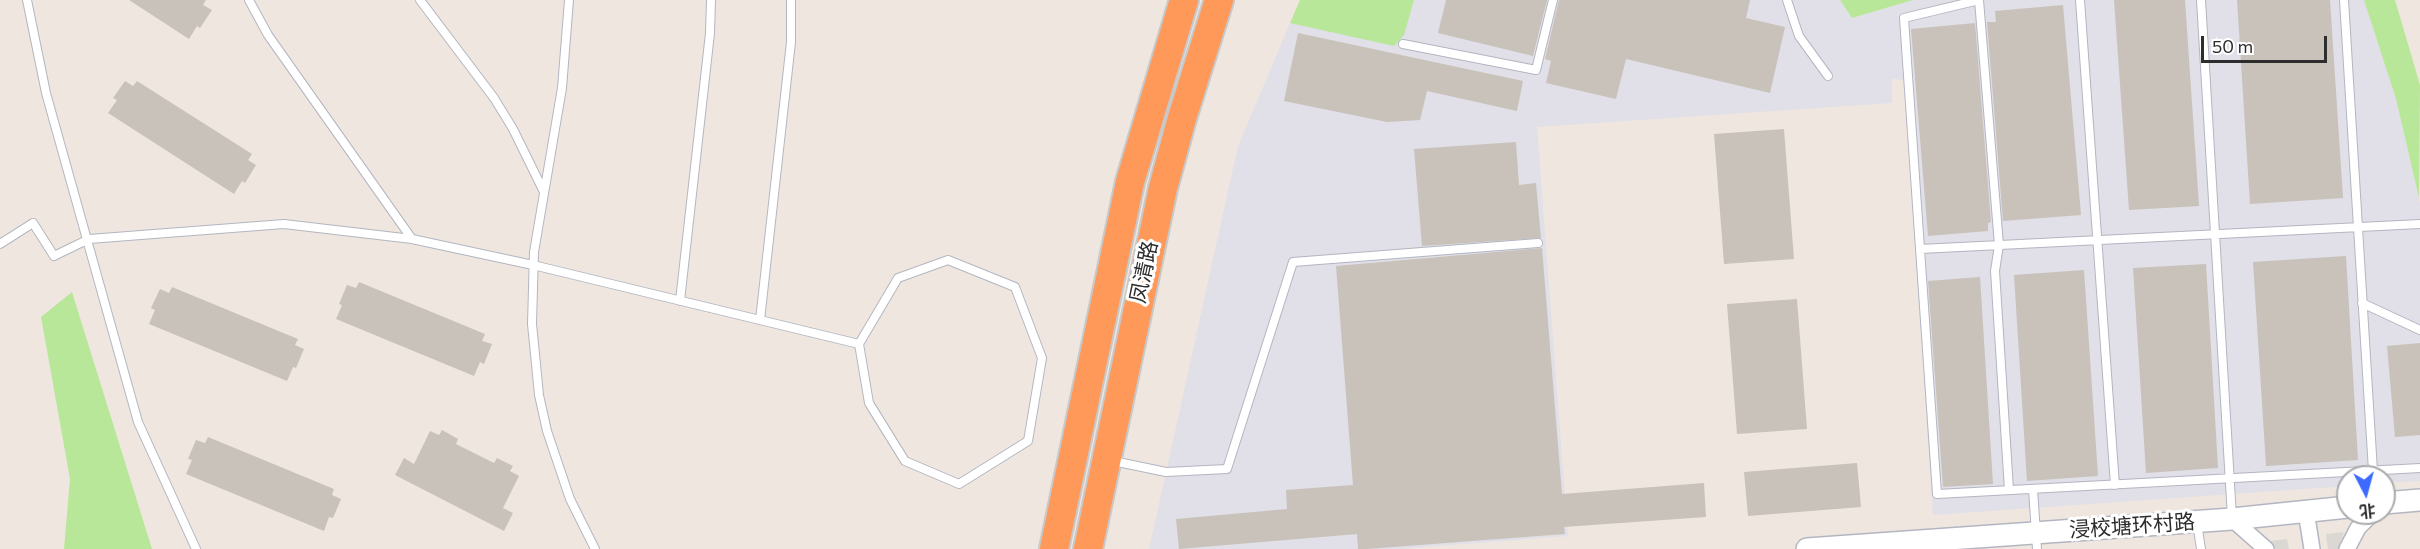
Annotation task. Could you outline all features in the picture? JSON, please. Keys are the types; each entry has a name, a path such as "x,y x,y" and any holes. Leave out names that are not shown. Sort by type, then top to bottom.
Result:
{"highway":[{"name":"凤清路","path":"1054,549 1130,182 1184,0"},
{"name":"凤清路","path":"1088,549 1163,188 1219,0"}],"street":[{"path":"2396,502 2420,500"},
{"name":"浸校塘环村路","path":"1807,549 2036,541 2197,521 2336,508"},
{"path":"2306,511 2312,549"},
{"path":"2232,519 2266,549"},
{"path":"2347,549 2361,525"}],"lane":[{"path":"27,0 46,93 138,422 196,549"},
{"path":"249,0 268,35 412,239"},
{"path":"420,0 494,98 517,136 545,194"},
{"path":"569,0 562,88 533,265 532,324 534,360 541,404 557,465 570,499 595,549"},
{"path":"680,301 710,33 711,0"},
{"path":"760,320 791,42 791,0"},
{"path":"1402,44 1536,70 1553,0"},
{"path":"1787,0 1799,36 1828,76"},
{"path":"2009,490 1995,271 2000,245 1979,0 1904,18 1937,495 2336,473"},
{"path":"2080,0 2115,485"},
{"path":"2201,0 2232,519"},
{"path":"2344,0 2373,465"},
{"path":"0,244 33,223 54,256 88,239 284,224 412,239 533,265 859,344"},
{"path":"1920,249 2420,224"},
{"path":"1106,459 1166,472 1227,469 1293,262 1539,243"},
{"path":"948,260 1015,287 1042,358 1028,441 959,484 905,461 869,403 859,344 898,278 948,260"},
{"path":"2362,303 2420,330"},
{"path":"2396,470 2420,468"},
{"path":"2033,489 2036,541"},
{"path":"2197,521 2200,549"}],"shaded area":[{"path":"1300,0 1840,0 1852,18 1913,0 2364,0 2396,99 2420,203 2420,481 2396,482 2396,465 2336,465 2336,487 1933,515 1904,80 1892,79 1892,103 1537,127 1568,536 1399,549 1149,549 1238,146"},
{"path":"2344,532 2338,549 2328,549 2326,534"},
{"path":"2287,539 2289,549 2276,549 2270,541"}],"green space":[{"path":"1300,0 1414,0 1404,35 1394,46 1290,23"},
{"path":"1840,0 1913,0 1852,18"},
{"path":"2364,0 2395,0 2420,85 2419,198 2396,99"},
{"path":"72,292 152,549 64,549 70,479 41,317"}],"building":[{"path":"129,0 206,0 203,5 212,10 200,28 197,26 189,39"},
{"path":"1446,0 1547,0 1533,56 1438,33"},
{"path":"1559,0 1750,0 1746,18 1785,27 1770,93 1626,59 1616,99 1546,83 1551,61 1545,59"},
{"path":"2114,0 2185,0 2199,206 2129,210"},
{"path":"2237,0 2330,0 2343,198 2250,204"},
{"path":"2063,5 2081,215 2003,221 1987,22 1996,22 1995,11"},
{"path":"1975,23 1991,222 1988,223 1988,231 1928,236 1911,29"},
{"path":"1298,33 1523,81 1517,111 1427,91 1420,120 1387,122 1284,101"},
{"path":"125,81 133,86 137,81 252,154 248,160 256,165 245,183 242,181 234,194 108,113 117,100 113,98"},
{"path":"1784,129 1794,259 1724,264 1714,134"},
{"path":"1516,142 1519,185 1536,183 1541,238 1422,246 1414,149"},
{"path":"1542,248 1562,494 1704,483 1706,517 1564,527 1565,534 1367,549 1358,549 1357,534 1179,549 1176,519 1287,509 1286,490 1353,485 1336,266"},
{"path":"2346,256 2358,460 2266,466 2253,262"},
{"path":"2206,264 2218,468 2146,473 2133,268"},
{"path":"2084,270 2098,476 2027,481 2014,275"},
{"path":"1980,277 1993,484 1943,487 1928,281"},
{"path":"359,282 485,334 482,341 492,344 484,364 480,362 474,376 336,319 347,285 356,288"},
{"path":"172,287 298,339 295,345 304,349 296,368 293,367 287,381 149,324 155,310 151,308 160,289 169,293"},
{"path":"1797,299 1807,429 1737,434 1727,304"},
{"path":"2420,343 2420,435 2395,437 2387,346"},
{"path":"442,430 458,439 456,444 494,463 497,458 513,466 510,471 519,476 503,508 513,513 504,531 395,475 404,458 414,464 430,431 439,435"},
{"path":"208,437 334,489 332,495 341,499 333,518 329,517 324,531 186,474 192,460 188,459 196,440 205,443"},
{"path":"1857,463 1861,507 1748,516 1744,472"}]}
